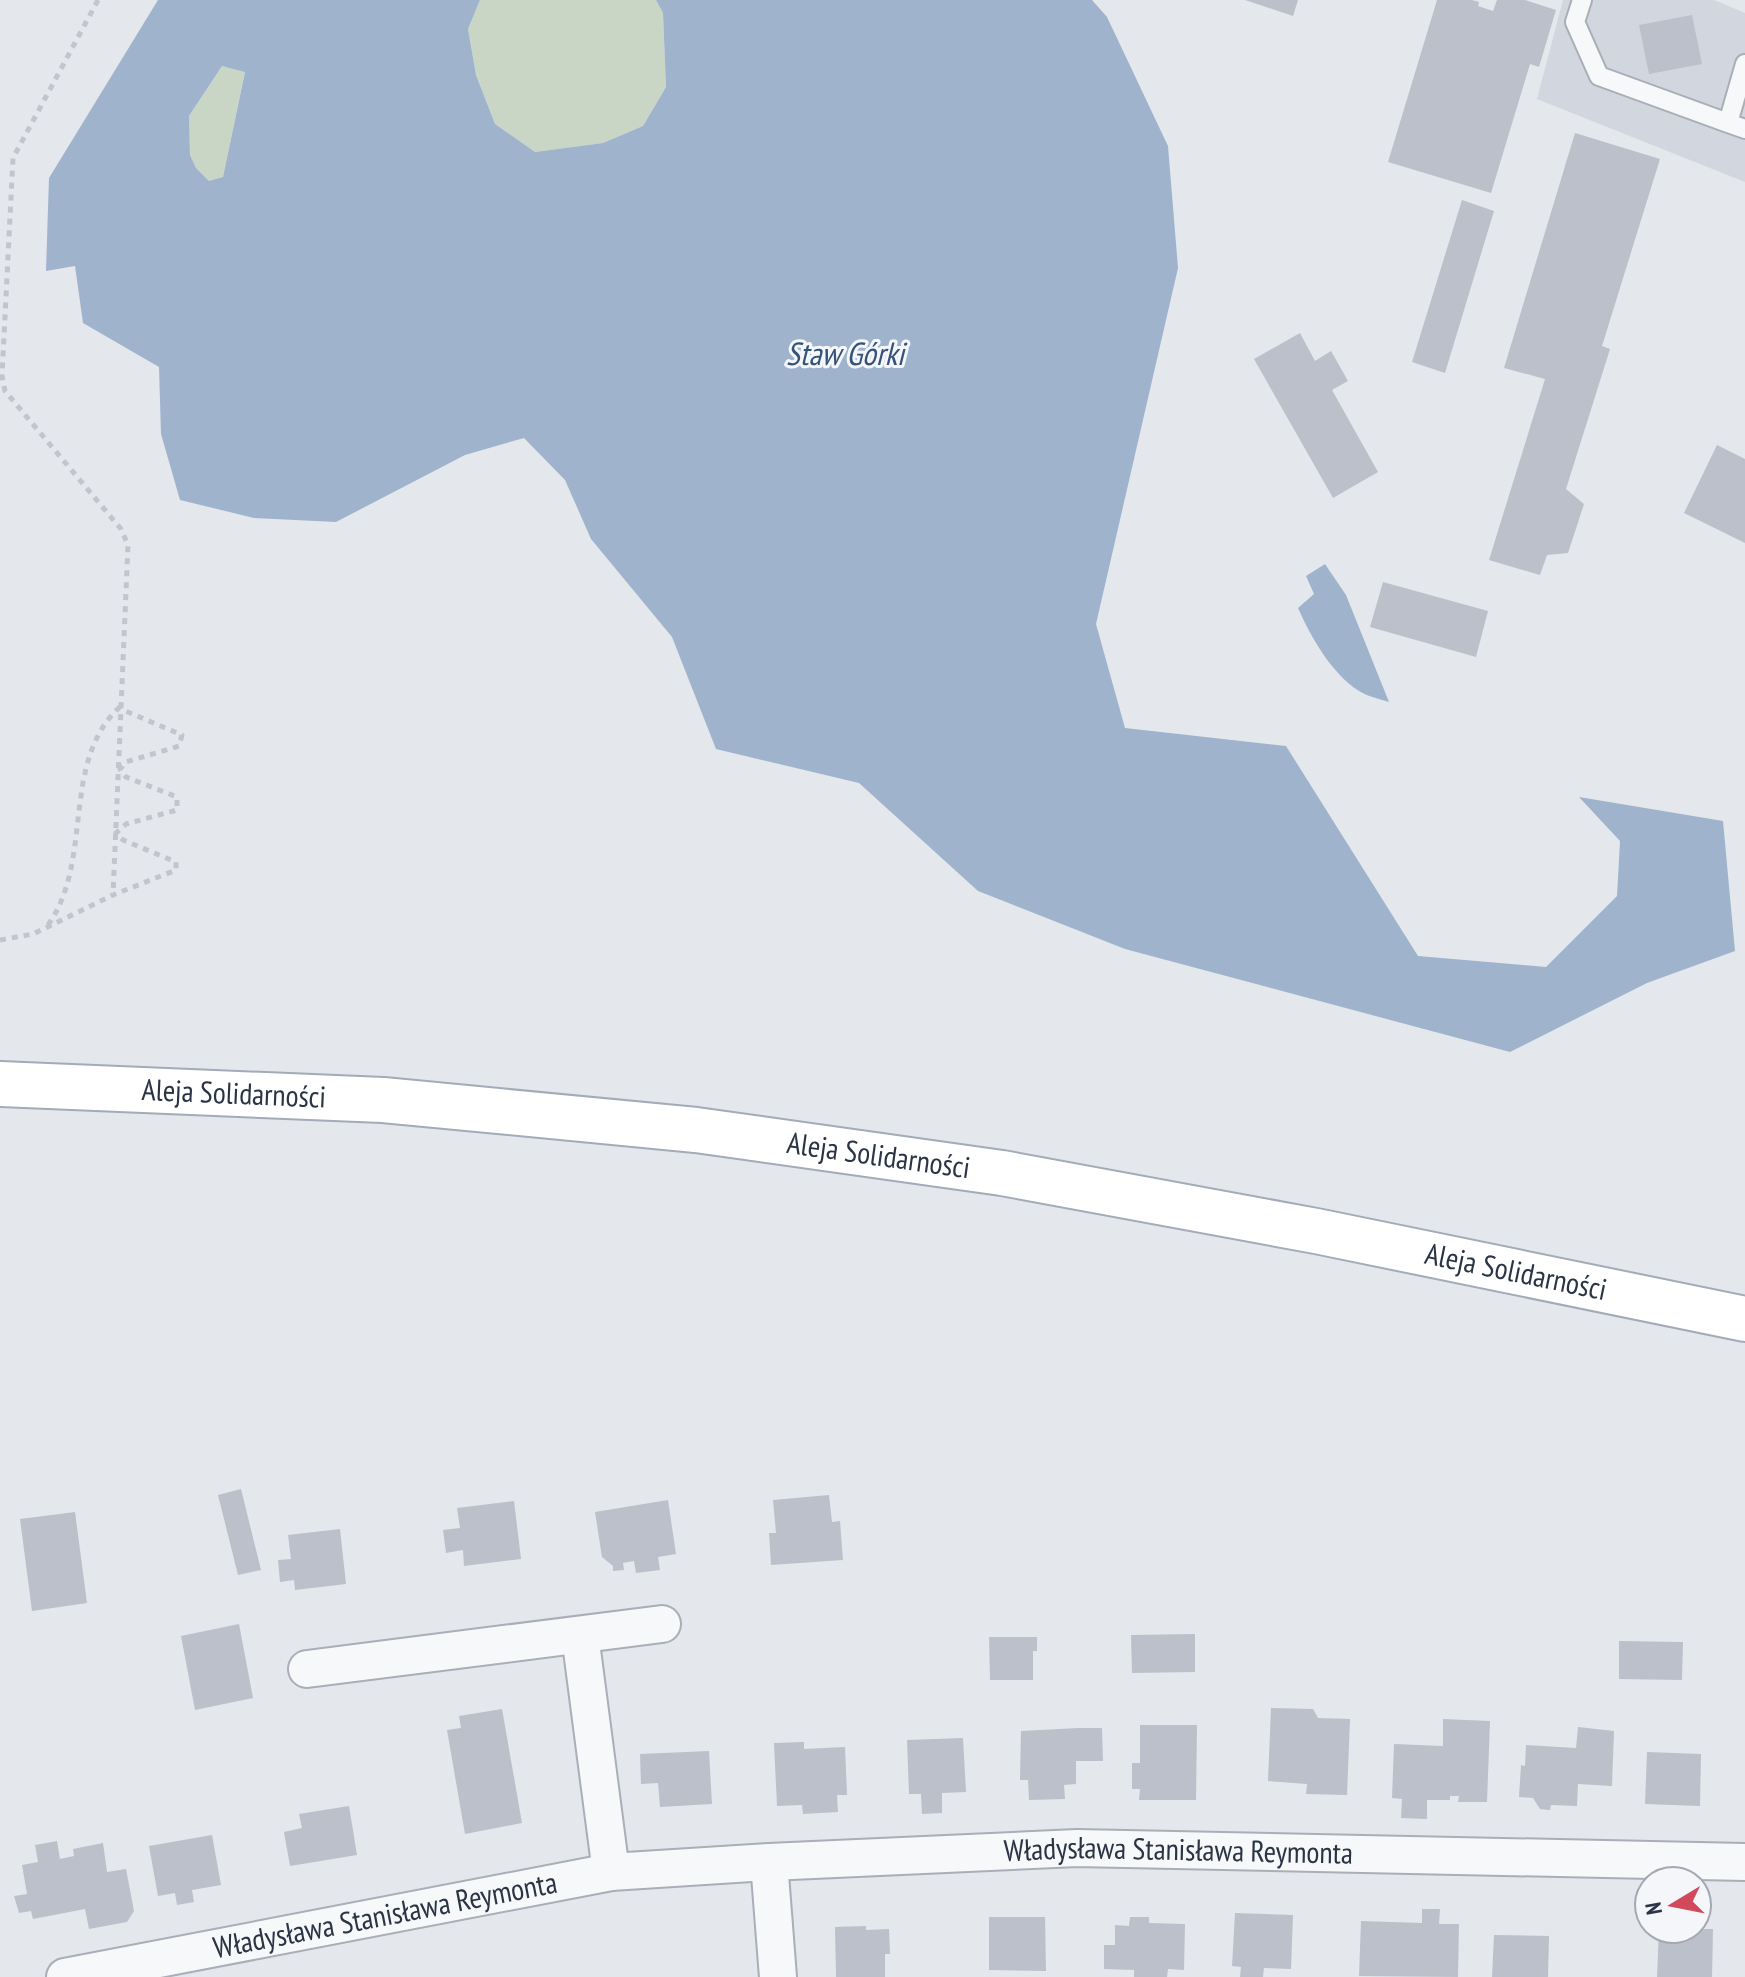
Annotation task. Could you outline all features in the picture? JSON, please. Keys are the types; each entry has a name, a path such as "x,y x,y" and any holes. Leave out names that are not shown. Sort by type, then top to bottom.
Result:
{"main road":[{"name":"Aleja Solidarności","path":"0,1084 383,1100 696,1130 1002,1173 1316,1231 1745,1319"}],"street":[{"path":"307,1669 662,1624"},
{"path":"580,1635 611,1872"},
{"name":"Władysława Stanisława Reymonta","path":"65,1977 611,1872 1077,1848 1745,1862"},
{"path":"769,1862 778,1977"}],"lane":[{"path":"1582,0 1575,22 1599,76 1736,126 1745,64"}],"path":[{"path":"98,0 13,158 2,376 5,391 121,529 128,545 113,895"},
{"path":"0,287 8,288"},
{"path":"120,769 126,762 179,746 182,735 123,707"},
{"path":"46,928 57,912 73,868 90,753 108,718 123,707"},
{"path":"116,833 126,824 177,810 177,797 126,777 120,769"},
{"path":"0,940 33,934 113,895 176,870 176,862 123,840 116,833"}],"shaded area":[{"path":"1563,0 1714,0 1745,13 1745,182 1537,99"}],"green space":[{"path":"480,0 656,0 663,13 666,87 643,126 603,143 535,152 495,124 476,75 468,29"},
{"path":"222,66 245,71 223,177 209,181 196,168 190,155 189,116"}],"water":[{"name":"Staw Górki","path":"158,0 480,0 468,29 476,75 495,124 535,152 603,143 643,126 666,87 663,13 656,0 1092,0 1107,17 1168,146 1178,268 1096,624 1125,728 1286,746 1418,956 1546,967 1617,896 1620,841 1579,797 1723,821 1735,951 1647,983 1510,1052 1125,949 978,891 859,783 716,749 672,637 591,539 565,480 524,438 465,455 336,522 254,518 180,500 161,434 159,367 83,323 75,266 46,271 49,178","holes":["222,66 245,72 223,177 209,181 196,168 190,155 189,116"]},
{"path":"1325,564 1346,595 1389,702 1362,693 1339,675 1298,608 1314,594 1306,576"}],"building":[{"path":"1245,0 1298,0 1293,16"},
{"path":"1437,0 1472,0 1479,2 1478,6 1493,11 1497,0 1525,0 1556,10 1539,67 1530,64 1491,193 1388,162"},
{"path":"1692,15 1702,64 1649,74 1639,25"},
{"path":"1575,133 1660,159 1602,346 1610,349 1566,489 1584,504 1568,553 1547,555 1540,575 1489,560 1545,379 1504,368"},
{"path":"1462,200 1494,211 1445,373 1412,362"},
{"path":"1300,333 1315,361 1331,351 1348,381 1332,390 1378,472 1333,498 1254,359"},
{"path":"1717,445 1745,459 1745,543 1684,513"},
{"path":"1383,582 1488,611 1476,657 1370,627"},
{"path":"241,1489 261,1570 238,1575 218,1495"},
{"path":"829,1495 832,1522 840,1521 843,1560 771,1565 769,1533 776,1533 773,1500"},
{"path":"668,1500 676,1554 658,1557 660,1570 636,1573 634,1561 623,1563 624,1570 613,1571 613,1566 602,1557 595,1512"},
{"path":"514,1501 521,1559 464,1566 463,1550 446,1553 443,1530 460,1528 457,1508"},
{"path":"75,1512 87,1603 32,1611 20,1519"},
{"path":"340,1529 346,1584 295,1590 294,1580 280,1582 278,1560 291,1559 288,1535"},
{"path":"239,1624 253,1698 195,1710 181,1636"},
{"path":"1195,1634 1195,1672 1132,1673 1131,1635"},
{"path":"989,1637 1037,1637 1037,1651 1033,1651 1033,1680 990,1680"},
{"path":"1619,1641 1683,1642 1682,1680 1619,1679"},
{"path":"1271,1708 1313,1709 1318,1718 1350,1719 1347,1795 1306,1794 1307,1784 1268,1781"},
{"path":"502,1709 522,1823 465,1834 447,1730 461,1728 459,1716"},
{"path":"1443,1719 1490,1721 1487,1802 1458,1802 1459,1796 1450,1796 1450,1800 1427,1800 1427,1819 1401,1818 1402,1799 1392,1798 1394,1744 1443,1746"},
{"path":"1140,1725 1197,1725 1196,1800 1139,1800 1140,1789 1132,1789 1132,1763 1140,1763"},
{"path":"1578,1727 1614,1731 1612,1786 1578,1784 1577,1806 1551,1805 1550,1810 1540,1809 1533,1798 1519,1797 1526,1745 1576,1748"},
{"path":"1102,1728 1103,1761 1076,1761 1076,1784 1064,1785 1065,1799 1029,1800 1028,1780 1020,1780 1021,1731"},
{"path":"963,1738 966,1792 942,1793 942,1813 922,1814 921,1794 909,1794 907,1740"},
{"path":"804,1742 804,1749 845,1747 847,1795 837,1795 838,1812 803,1814 802,1805 777,1806 774,1743"},
{"path":"709,1751 712,1804 660,1807 658,1783 641,1784 640,1754"},
{"path":"1647,1752 1701,1754 1700,1806 1645,1804"},
{"path":"349,1806 357,1855 290,1866 284,1832 302,1828 299,1814"},
{"path":"212,1835 221,1885 192,1890 194,1902 177,1905 175,1893 158,1896 149,1846"},
{"path":"57,1841 60,1859 74,1856 73,1849 103,1843 107,1872 126,1869 134,1911 127,1922 89,1929 85,1909 33,1919 31,1911 19,1913 14,1896 27,1894 22,1865 38,1862 35,1845"},
{"path":"1422,1909 1440,1909 1439,1924 1459,1924 1458,1977 1359,1976 1361,1921 1422,1923"},
{"path":"1235,1913 1293,1915 1291,1969 1264,1968 1263,1977 1240,1977 1241,1967 1232,1966"},
{"path":"989,1917 1045,1917 1046,1971 989,1970"},
{"path":"1130,1917 1149,1917 1149,1923 1185,1924 1184,1970 1168,1969 1167,1977 1134,1977 1134,1970 1104,1969 1104,1945 1115,1945 1115,1925 1129,1926"},
{"path":"866,1926 866,1930 889,1929 890,1954 885,1954 885,1977 836,1977 835,1927"},
{"path":"1494,1935 1549,1936 1548,1977 1492,1977"},
{"path":"1658,1945 1713,1945 1712,1977 1657,1977"}]}
